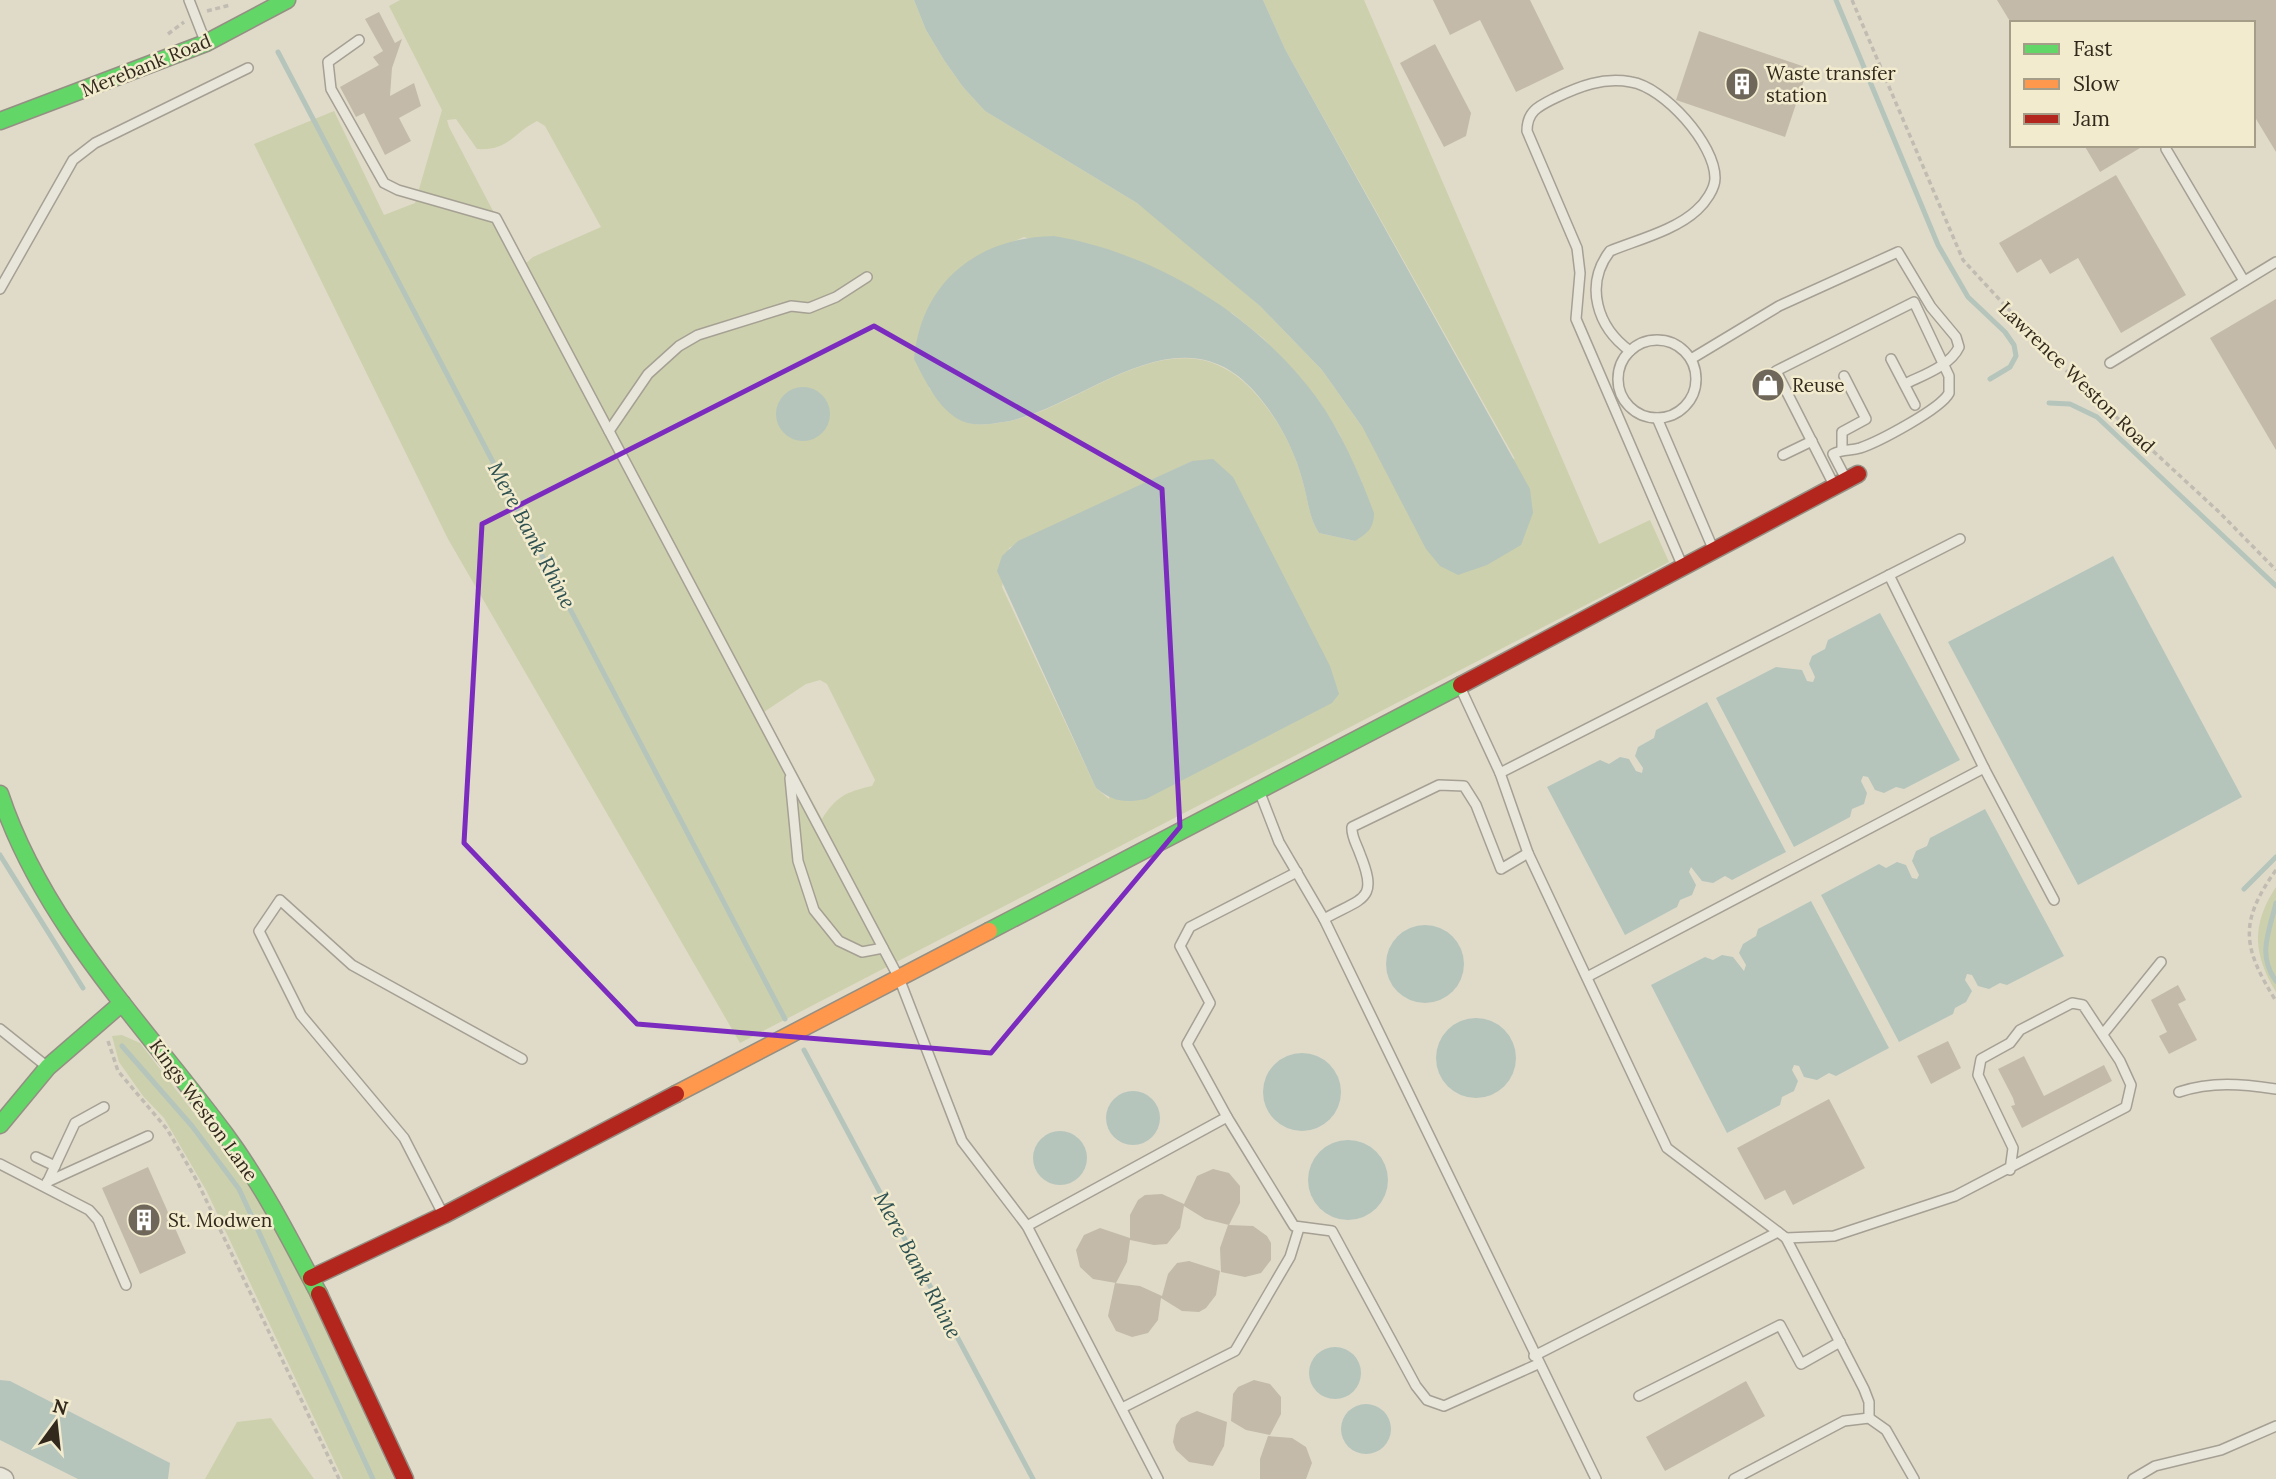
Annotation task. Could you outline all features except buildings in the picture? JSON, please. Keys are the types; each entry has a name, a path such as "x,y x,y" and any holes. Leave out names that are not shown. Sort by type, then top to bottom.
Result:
{"street":[{"name":"Merebank Road","path":"0,121 206,43 287,0"},
{"path":"311,1278 444,1215 1715,552 1846,480"},
{"name":"Kings Weston Lane","path":"0,794 15,839 75,939 226,1135 263,1189 311,1278 405,1479"},
{"path":"0,1125 48,1068 122,1003"}],"lane":[{"path":"189,0 206,43"},
{"path":"359,40 328,62 331,89 384,183 398,190 496,218 899,978 962,1142 1027,1226 1158,1479"},
{"path":"0,289 73,160 95,143 248,68"},
{"path":"1630,351 1608,333 1596,303 1595,281 1603,261 1610,251 1696,211 1710,194 1715,178 1708,155 1689,122 1657,92 1633,82 1586,83 1534,109 1527,121 1527,131 1577,248 1580,273 1576,318 1684,568"},
{"path":"2166,149 2244,281"},
{"path":"1690,359 1779,306 1898,253 1931,307 1956,337 1959,347 1955,355 1944,363 1905,384"},
{"path":"2110,363 2276,262"},
{"path":"609,431 648,374 679,346 698,335 791,306 809,308 836,297 867,278"},
{"path":"1914,302 1944,363 1950,385 1946,399 1859,449 1842,449 1833,454 1846,480 1812,441 1776,371 1914,302"},
{"path":"1648,340 1665,340 1680,347 1690,359 1696,374 1694,390 1686,404 1673,414 1657,418 1641,414 1628,405 1620,391 1618,375 1623,359 1630,351 1648,340"},
{"path":"1891,359 1915,405"},
{"path":"1842,449 1842,432 1866,419 1844,376"},
{"path":"1609,395 1620,391"},
{"path":"1657,418 1715,552"},
{"path":"1783,455 1812,441"},
{"path":"1500,773 1960,539"},
{"path":"1889,575 1984,768 2054,900"},
{"path":"1459,686 1500,773 1528,853 1667,1148 1782,1235 1864,1390 1869,1402 1869,1418"},
{"path":"1587,977 1984,768"},
{"path":"790,773 798,861 814,910 839,941 862,953 883,948"},
{"path":"1324,919 1363,897 1369,890 1371,879 1352,827 1439,785 1464,786 1476,805 1501,869 1528,853"},
{"path":"1259,790 1279,842 1324,919 1596,1479"},
{"path":"1297,872 1189,927 1180,946 1210,1003 1187,1044 1227,1117 1294,1226 1332,1231 1416,1386 1427,1400 1444,1406 1782,1235 1834,1236 1955,1196 2010,1170 2126,1107 2131,1085 2084,1005 2073,1003 2020,1030 2010,1043 1981,1059 1978,1075 2013,1148 2010,1170"},
{"path":"444,1215 404,1139 301,1015 259,931 280,900 352,965 522,1059"},
{"path":"2103,1034 2161,962"},
{"path":"0,1029 48,1068"},
{"path":"2179,1092 2218,1083 2276,1089"},
{"path":"47,1184 75,1123 104,1107"},
{"path":"1027,1226 1227,1117"},
{"path":"47,1184 148,1136"},
{"path":"36,1157 55,1166"},
{"path":"0,1164 47,1184 89,1210 98,1220 126,1285"},
{"path":"1122,1408 1235,1351 1290,1257 1299,1228"},
{"path":"1639,1396 1780,1325 1801,1364 1840,1342"},
{"path":"1734,1479 1844,1421 1869,1418 1886,1430 1914,1479"},
{"path":"2133,1479 2155,1466 2221,1450 2276,1426"}],"path":[{"name":"Lawrence Weston Road","path":"1852,0 1964,260 2059,364 2219,512 2276,570"},
{"path":"2276,870 2252,911 2248,942 2263,981 2276,1001"},
{"path":"99,1022 111,1046 118,1071 167,1129 197,1181 339,1479"}],"highlighted area":[{"path":"874,326 1162,489 1180,827 991,1053 637,1024 464,843 482,524"}],"green space":[{"path":"400,0 914,0 926,30 944,60 963,87 985,111 1137,203 1179,235 1260,306 1322,370 1363,428 1515,459 1285,49 1263,0 1364,0 1599,544 1650,520 1669,562 740,1043 448,539 254,144 334,111 384,215 415,203 442,110 389,6","holes":["456,119 477,149 488,149 510,141 537,121 545,126 601,227 533,257 525,264 492,209 447,120","1024,237 1232,313 1264,339 1317,398 1339,433 1362,482 1355,541 1319,533 1310,513 1298,465 1278,423 1238,377 1210,362 1181,358 1151,363 1033,414 1005,422 973,424 953,415 929,388 971,260","1192,461 1109,799 1096,788 1002,587 1009,548","820,680 827,684 875,780 872,786 842,796 822,819 764,712 806,684"]},
{"path":"2276,887 2276,992 2263,965 2258,940 2262,914"},
{"path":"122,1035 140,1043 244,1178 299,1272 394,1479 343,1479 206,1190 164,1118 143,1096 119,1062 112,1036"},
{"path":"271,1418 314,1479 205,1479 237,1422"}],"shaded area":[{"path":"914,0 1263,0 1285,49 1530,489 1533,513 1521,545 1487,565 1458,575 1440,566 1426,549 1363,428 1322,370 1260,306 1137,203 985,111 963,87 944,60 926,30"},
{"path":"1054,236 1092,244 1166,273 1234,315 1264,340 1317,398 1342,439 1374,513 1373,523 1367,533 1355,541 1319,533 1310,513 1298,465 1278,423 1249,386 1238,376 1210,361 1181,358 1151,363 1032,414 1004,422 972,424 946,410 914,359 919,332 928,307 941,287 958,269 978,255 1026,238"},
{"path":"803,387 822,395 830,414 822,433 803,441 784,433 776,414 784,395"},
{"path":"1213,459 1233,477 1330,666 1339,694 1332,703 1146,799 1114,799 1096,788 997,571 1002,556 1018,541 1192,461"},
{"path":"2113,556 2242,797 2078,885 1948,642"},
{"path":"1880,613 1960,760 1904,789 1896,787 1884,793 1875,790 1868,777 1863,776 1861,781 1867,793 1864,804 1852,809 1850,817 1794,847 1716,698 1776,667 1802,670 1807,681 1813,682 1815,677 1809,664 1812,656 1825,649 1828,640"},
{"path":"1707,702 1786,852 1732,880 1725,876 1713,883 1702,881 1691,867 1689,872 1696,885 1692,895 1680,900 1677,907 1625,935 1547,787 1600,760 1609,764 1620,757 1629,759 1636,771 1642,773 1643,768 1635,756 1638,747 1654,738 1656,730"},
{"path":"1985,809 2064,956 2007,985 2000,983 1989,989 1978,986 1972,975 1967,974 1965,980 1972,991 1966,1002 1955,1008 1953,1014 1899,1042 1821,895 1879,864 1886,868 1897,862 1906,865 1912,878 1917,879 1919,875 1912,861 1916,851 1927,846 1930,838"},
{"path":"1811,901 1889,1048 1836,1076 1829,1073 1817,1080 1804,1077 1799,1066 1794,1065 1792,1070 1798,1081 1794,1091 1782,1097 1780,1105 1727,1133 1651,985 1705,957 1713,960 1722,955 1733,957 1744,971 1746,965 1739,953 1743,944 1756,936 1758,929"},
{"path":"1425,925 1440,928 1452,937 1461,949 1464,964 1461,979 1452,991 1440,1000 1425,1003 1410,1000 1398,991 1389,979 1386,964 1389,949 1398,937 1410,928"},
{"path":"1476,1018 1491,1021 1504,1030 1513,1043 1516,1058 1513,1073 1504,1086 1491,1095 1476,1098 1461,1095 1448,1086 1439,1073 1436,1058 1439,1043 1448,1030 1461,1021"},
{"path":"1302,1053 1317,1056 1334,1070 1341,1092 1338,1107 1324,1124 1302,1131 1287,1128 1270,1114 1263,1092 1266,1077 1280,1060"},
{"path":"1138,1091 1148,1095 1156,1103 1160,1118 1156,1133 1148,1141 1128,1145 1118,1141 1110,1133 1106,1113 1110,1103 1118,1095"},
{"path":"1065,1131 1075,1135 1083,1143 1087,1158 1083,1173 1075,1181 1055,1185 1045,1181 1037,1173 1033,1153 1037,1143 1045,1135"},
{"path":"1348,1140 1363,1143 1376,1152 1385,1165 1388,1180 1385,1195 1376,1208 1363,1217 1348,1220 1333,1217 1320,1208 1311,1195 1308,1180 1311,1165 1320,1152 1333,1143"},
{"path":"1335,1347 1345,1349 1353,1355 1359,1363 1359,1383 1353,1391 1345,1397 1335,1399 1325,1397 1317,1391 1311,1383 1309,1373 1311,1363 1317,1355 1325,1349"},
{"path":"0,1380 10,1381 170,1463 168,1479 78,1479 0,1440"},
{"path":"1366,1404 1384,1411 1391,1429 1384,1447 1366,1454 1348,1447 1341,1429 1348,1411"}],"waterway":[{"path":"1836,0 1938,245 1968,297 2005,332 2014,345 2016,356 2010,367 1990,379"},
{"name":"Mere Bank Rhine","path":"278,52 785,1019"},
{"path":"2049,403 2070,404 2097,417 2276,586"},
{"path":"0,855 83,988"},
{"path":"2244,889 2276,857"},
{"path":"2276,903 2266,943 2267,962 2276,981"},
{"path":"122,1046 192,1126 239,1189 373,1479"},
{"name":"Mere Bank Rhine","path":"804,1050 1033,1479"}],"traffic: fast":[{"path":"0,121 206,43 287,0"},
{"path":"989,931 1461,685"},
{"path":"0,794 19,842 42,887 69,930 225,1134 275,1212 319,1294"},
{"path":"0,1125 48,1067 122,1003"}],"traffic: slow":[{"path":"676,1094 989,931"}],"traffic: jam":[{"path":"1461,685 1858,474"},
{"path":"311,1278 444,1215 676,1094"},
{"path":"319,1294 405,1479"}],"place":[{"name":"Waste transfer station","path":"1742,84"},
{"name":"Reuse","path":"1768,385"},
{"name":"St. Modwen","path":"144,1220"}]}
